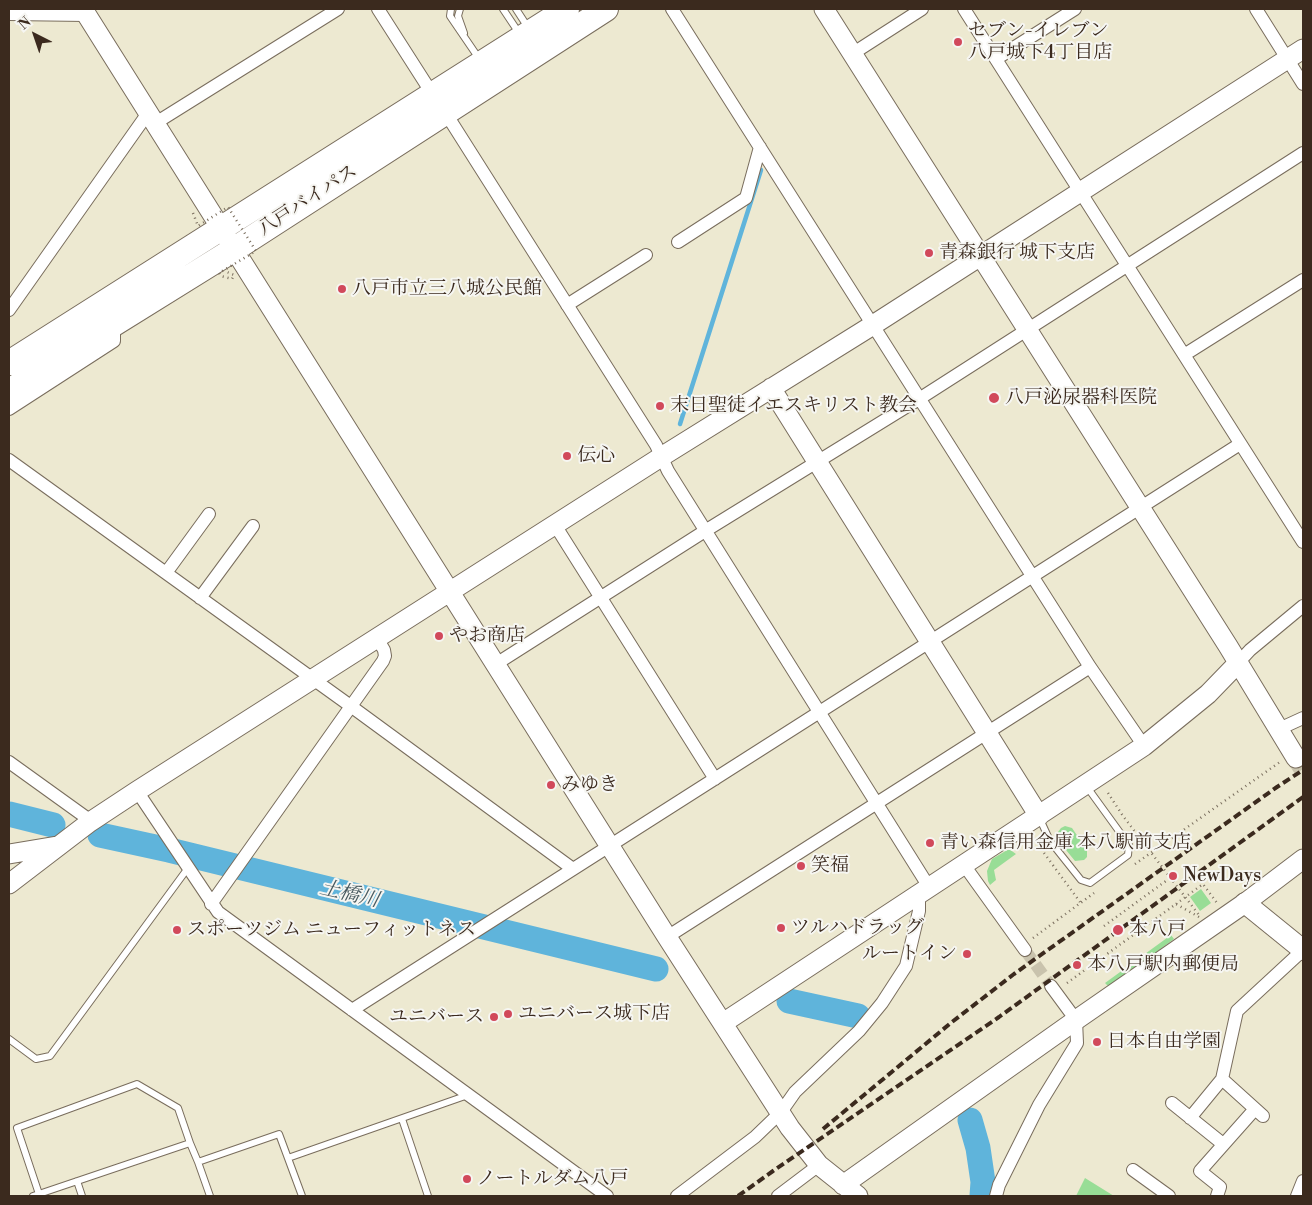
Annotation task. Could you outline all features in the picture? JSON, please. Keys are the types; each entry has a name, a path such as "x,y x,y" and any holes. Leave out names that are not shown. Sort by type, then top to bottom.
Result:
{"highway":[{"name":"八戸バイパス","path":"9,391 114,324 231,260 439,103 482,63 567,9"},
{"name":"八戸バイパス","path":"9,363 221,230 439,103 606,9"}],"main road":[{"path":"1245,904 1303,950"}],"street":[{"path":"9,310 151,118 338,9"},
{"path":"378,9 656,445 668,471 876,804 924,891 906,966 882,1003 859,1031 795,1092 781,1112 755,1137 677,1196"},
{"path":"672,9 1090,667 1144,746"},
{"path":"824,9 1238,663 1279,730 1288,760"},
{"path":"852,54 922,9"},
{"path":"964,9 1303,542"},
{"path":"996,59 1076,9"},
{"path":"1256,9 1296,54 1303,84"},
{"path":"9,14 85,12 221,230 231,260 451,592 667,937 781,1112 819,1164 851,1191 1076,1020 1245,904 1303,859"},
{"path":"9,884 90,822 137,791 1296,54"},
{"path":"678,242 746,198 760,147"},
{"path":"496,664 705,531 919,399 1303,154"},
{"path":"567,305 646,255"},
{"path":"1184,355 1303,280"},
{"path":"9,409 114,340 114,324"},
{"path":"771,388 1039,816"},
{"path":"352,1010 1240,444"},
{"path":"9,460 573,869"},
{"path":"166,573 210,514"},
{"path":"555,525 715,779"},
{"path":"200,598 252,526"},
{"path":"723,1023 1086,786 1144,746 1208,694 1250,650 1303,606"},
{"path":"212,904 384,661 384,650 377,638"},
{"path":"667,937 1090,667"},
{"path":"1279,730 1303,718"},
{"path":"9,762 90,822"},
{"path":"137,791 218,912 607,1196"},
{"path":"9,854 59,846"},
{"path":"964,865 1025,950"},
{"path":"1190,1118 1222,1079 1238,1011 1303,950"},
{"path":"996,1196 999,1185 1039,1105 1077,1043 1076,1020 1051,986"},
{"path":"1217,1196 1220,1187 1200,1171 1223,1144 1259,1112 1222,1079"},
{"path":"1172,1102 1223,1144"},
{"path":"778,1196 819,1164"},
{"path":"1133,1170 1169,1196"},
{"path":"1297,1196 1303,1180"}],"lane":[{"path":"451,9 450,16 482,63"},
{"path":"460,9 458,16 465,39"},
{"path":"503,9 527,34"},
{"path":"516,9 527,34"},
{"path":"1039,816 1050,840 1081,880 1090,883 1128,855 1129,845 1086,786"},
{"path":"9,1039 36,1059 50,1056 181,858"},
{"path":"190,1143 36,1195 17,1128 137,1084 178,1108 210,1196"},
{"path":"288,1158 468,1095"},
{"path":"402,1119 428,1196"},
{"path":"198,1162 279,1134 302,1196"},
{"path":"77,1181 82,1196"}],"path":[{"path":"193,213 198,226 228,207 256,251 219,273 221,276 232,279 234,275 227,272 231,260"},
{"path":"1151,853 1288,760"},
{"path":"1108,793 1200,917 1176,904"},
{"path":"1044,853 1080,903"},
{"path":"1104,926 1170,878"},
{"path":"1067,983 1203,884 1218,905"},
{"path":"1032,938 1096,892"}],"green space":[{"path":"1065,826 1072,828 1087,850 1087,857 1084,860 1075,861 1057,839 1058,832"},
{"path":"1009,849 1016,854 994,870 996,880 990,885 987,871 992,859"},
{"path":"1201,889 1211,903 1200,911 1190,897"},
{"path":"1171,935 1174,939 1113,984 1108,986 1105,983"},
{"path":"1085,1178 1114,1196 1076,1196"}],"waterway":[{"path":"680,424 761,170"},
{"name":"土橋川","path":"9,814 53,825"},
{"name":"土橋川","path":"100,835 169,850 656,969"},
{"name":"土橋川","path":"789,1001 858,1016"},
{"name":"土橋川","path":"970,1120 978,1148 983,1182 982,1196"}],"tunnel":[{"path":"1296,758 1303,769"},
{"path":"1025,950 1051,986"}],"railway":[{"path":"823,1129 952,1022 1014,974 1303,770"},
{"path":"738,1196 999,1017 1303,797"}],"place":[{"name":"セブン-イレブン 八戸城下4丁目店","path":"958,42"},
{"name":"青森銀行 城下支店","path":"929,253"},
{"name":"八戸市立三八城公民館","path":"342,289"},
{"name":"八戸泌尿器科医院","path":"994,398"},
{"name":"末日聖徒イエスキリスト教会","path":"660,406"},
{"name":"伝心","path":"567,456"},
{"name":"やお商店","path":"439,636"},
{"name":"みゆき","path":"551,785"},
{"name":"青い森信用金庫 本八駅前支店","path":"930,843"},
{"name":"笑福","path":"801,866"},
{"name":"NewDays","path":"1173,876"},
{"name":"ツルハドラッグ","path":"781,928"},
{"name":"スポーツジム ニューフィットネス","path":"177,930"},
{"name":"本八戸","path":"1118,930"},
{"name":"ルートイン","path":"967,954"},
{"name":"本八戸駅内郵便局","path":"1077,965"},
{"name":"ユニバース城下店","path":"508,1014"},
{"name":"ユニバース","path":"494,1017"},
{"name":"日本自由学園","path":"1097,1042"},
{"name":"ノートルダム八戸","path":"467,1179"}]}
